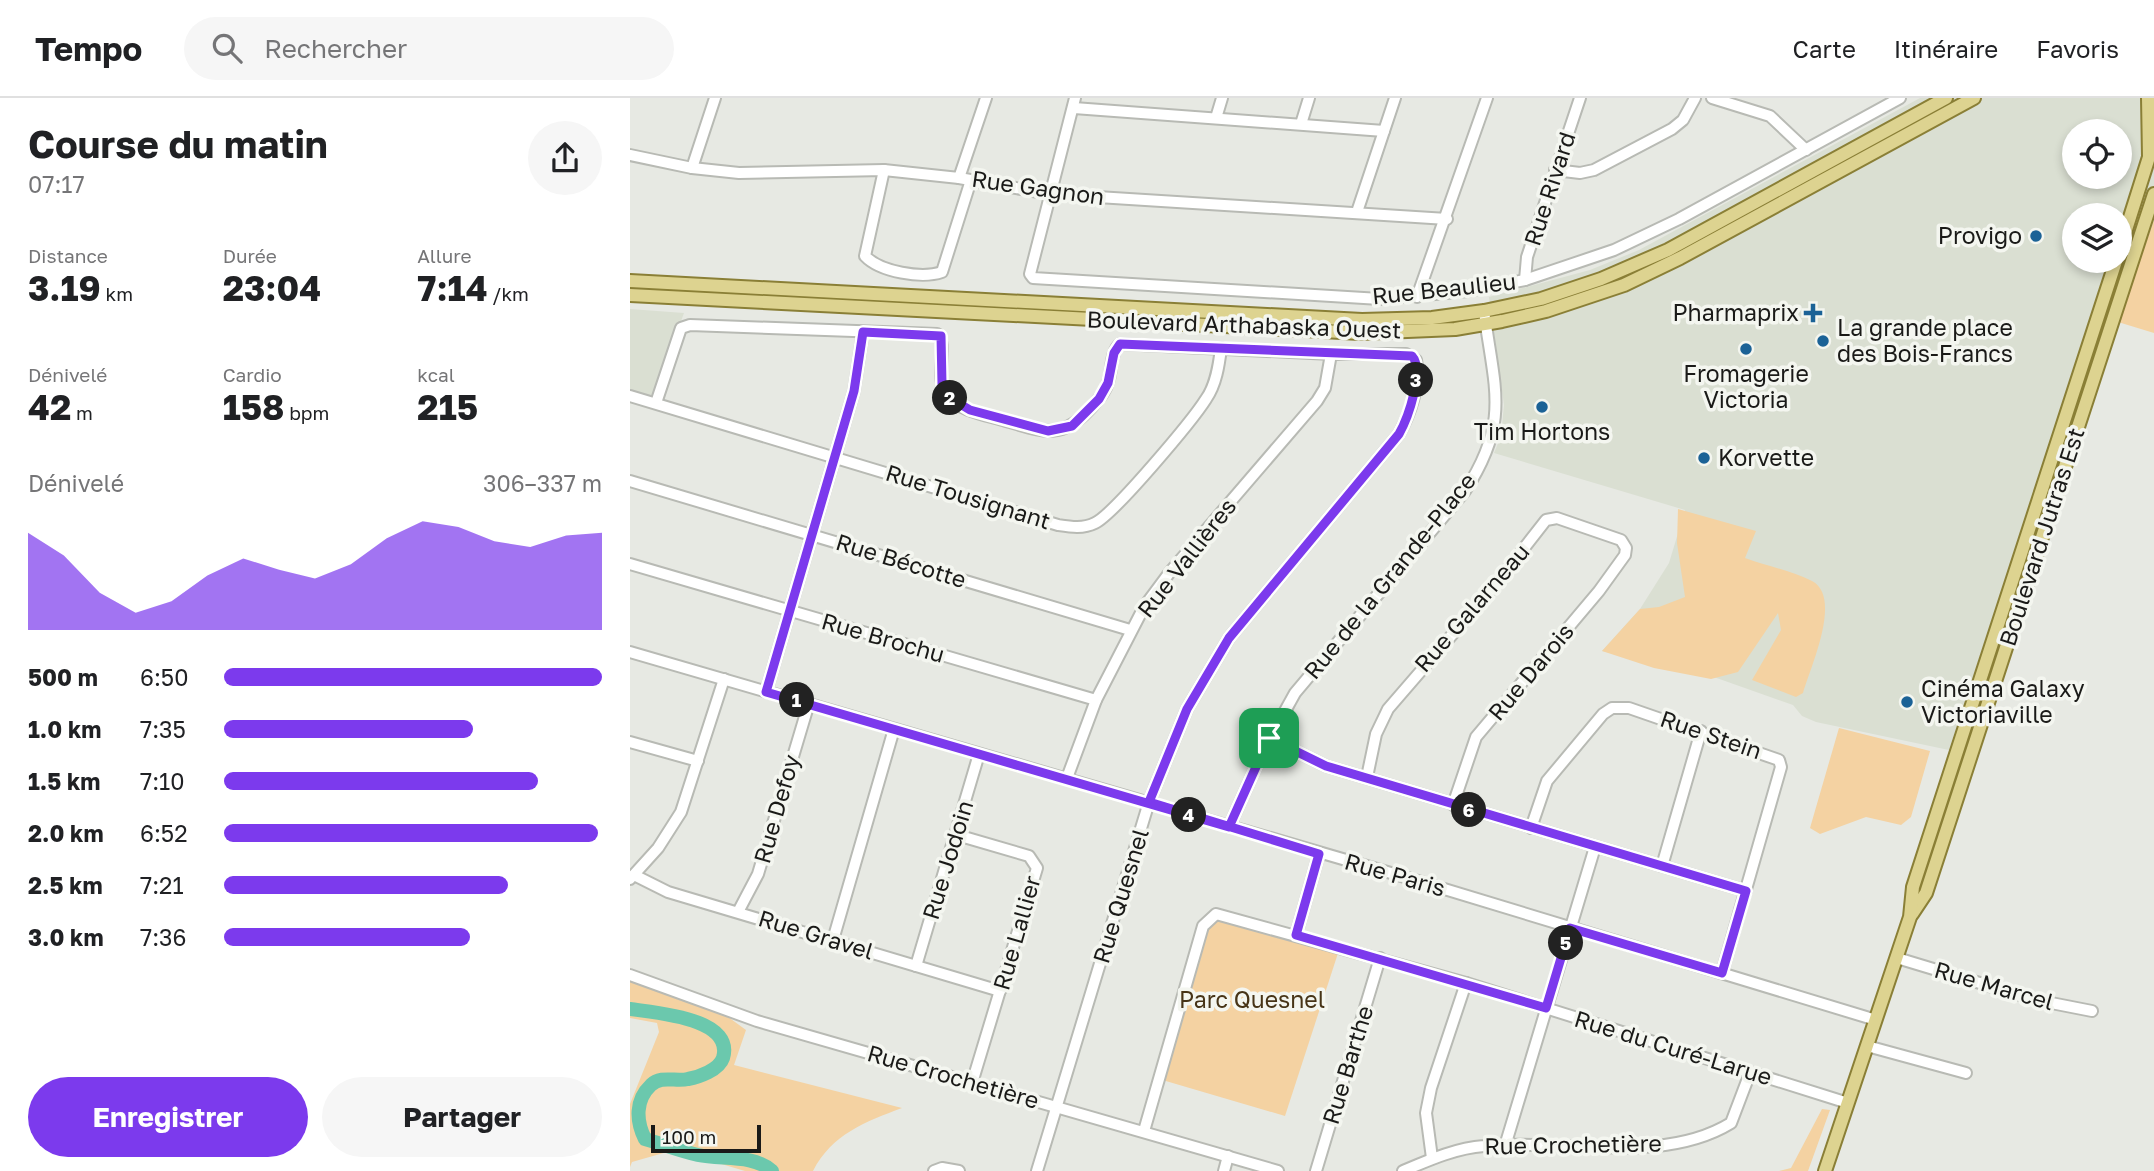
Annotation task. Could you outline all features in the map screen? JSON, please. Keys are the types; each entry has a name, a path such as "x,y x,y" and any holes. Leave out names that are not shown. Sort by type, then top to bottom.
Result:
{"main road":[{"name":"Boulevard Arthabaska Ouest","path":"630,281 1362,320 1485,317 1639,264 1946,98"},
{"name":"Boulevard Arthabaska Ouest","path":"630,295 1398,333 1571,303 1661,268 1974,98"},
{"path":"2132,211 2149,158 2148,98"},
{"name":"Boulevard Jutras Est","path":"1910,917 1926,893 2154,194"},
{"name":"Boulevard Jutras Est","path":"1825,1171 1897,958 1910,917 1913,887 2112,273"}],"street":[{"path":"692,168 715,98"},
{"path":"884,170 865,256 875,264 903,272 942,272 986,98"},
{"path":"1216,118 1222,98"},
{"path":"1301,124 1309,98"},
{"path":"1357,212 1395,98"},
{"path":"1417,297 1447,219 1487,98"},
{"name":"Rue Rivard","path":"1525,280 1527,257 1580,98"},
{"path":"1555,170 1580,173 1594,170 1672,129 1683,120 1695,98"},
{"path":"1712,98 1770,116 1806,150"},
{"name":"Rue Beaulieu","path":"1049,194 1030,274 1032,278 1335,298 1417,297 1525,280 1614,250 1806,150 1899,98"},
{"path":"1049,194 1074,103 1216,118 1384,131"},
{"name":"Rue Gagnon","path":"630,155 692,168 739,173 884,170 965,179 1049,194 1447,219"},
{"name":"Rue de la Grande-Place","path":"1229,827 1269,738 1312,669 1459,499 1485,457 1493,436 1496,399 1485,317"},
{"path":"656,403 679,332 686,325 941,336 942,384 950,398 970,410 1048,431 1072,426 1099,399 1108,383 1114,353 1120,344 1331,355"},
{"path":"766,692 854,391 863,332"},
{"name":"Rue Tousignant","path":"630,396 1058,525 1086,526 1098,522 1116,505 1206,399 1216,375 1221,348"},
{"name":"Rue Quesnel","path":"1037,1171 1149,802 1187,709 1217,656 1246,616 1399,434 1410,408 1417,375 1416,360 1406,354 1331,355"},
{"name":"Rue Vallières","path":"1067,778 1096,700 1130,630 1170,572 1317,401 1325,388 1331,355"},
{"name":"Rue Bécotte","path":"630,481 1130,630"},
{"name":"Rue Galarneau","path":"1367,777 1376,734 1388,709 1496,584 1546,520 1557,517 1621,541 1626,548"},
{"name":"Rue Darois","path":"1453,805 1476,737 1599,592 1625,555 1626,548"},
{"name":"Rue Brochu","path":"630,564 1096,700"},
{"name":"Rue Paris","path":"630,652 1149,802 1876,1020"},
{"path":"632,877 674,825 698,761 723,679"},
{"name":"Rue Defoy","path":"738,912 758,874 809,704"},
{"name":"Rue Stein","path":"1531,828 1547,781 1603,714 1612,708 1629,708 1779,760 1780,767 1722,973"},
{"path":"833,940 894,729"},
{"path":"1662,866 1701,732"},
{"path":"1269,738 1310,760 1746,891"},
{"path":"630,742 698,761"},
{"name":"Rue Jodoin","path":"916,966 979,754"},
{"name":"Rue Lallier","path":"957,835 1029,856 1037,867 972,1083"},
{"path":"1505,1146 1595,847"},
{"path":"1296,935 1319,854"},
{"name":"Rue Gravel","path":"632,877 668,892 1000,991"},
{"name":"Rue du Curé-Larue","path":"1144,1131 1207,919 1223,914 1466,983 1848,1103"},
{"name":"Rue Barthe","path":"1316,1171 1380,958"},
{"name":"Rue Marcel","path":"1897,958 2036,1000 2092,1011"},
{"name":"Rue Crochetière","path":"630,975 757,1021 1278,1171"},
{"path":"1432,1158 1426,1113 1431,1088 1466,983"},
{"path":"1867,1046 1966,1073"},
{"name":"Rue Crochetière","path":"1403,1171 1432,1158 1472,1147 1647,1146 1675,1143 1731,1122 1751,1073"},
{"path":"1224,1171 1228,1156"},
{"path":"934,1171 942,1168 959,1171"}],"shaded area":[{"path":"1920,98 2154,98 2154,195 2132,189 2128,203 2062,203 2062,273 2106,273 1949,750 1816,722 1802,716 1793,705 1711,676 1602,651 1640,609 1669,563 1685,510 1494,453 1501,436 1504,405 1489,297 1590,270 1639,250"},
{"path":"630,309 684,313 653,397 630,391"}],"green space":[{"path":"2154,220 2154,333 2118,322"},
{"path":"1678,509 1756,531 1745,558 1804,577 1821,589 1825,602 1825,617 1803,693 1796,697 1752,680 1781,630 1778,613 1738,672 1711,679 1654,668 1602,651 1640,609 1659,607 1685,597 1677,543"},
{"path":"1839,728 1930,751 1911,817 1901,825 1866,817 1820,834 1810,828"},
{"name":"Parc Quesnel","path":"1216,914 1340,947 1285,1116 1159,1079 1203,926"},
{"path":"630,981 724,1014 746,1030 734,1065 902,1108 863,1124 840,1138 813,1171 745,1171 674,1150 632,1162 630,1167 630,1104 659,1032 657,1023 630,1018"},
{"path":"1822,1109 1830,1110 1808,1171 1779,1171 1791,1168"}],"waterway":[{"path":"630,1009 691,1020 717,1034 724,1045 721,1062 703,1075 683,1080 664,1079 651,1085 642,1097 639,1111 645,1139 698,1155 756,1162 772,1171"}],"place":[{"name":"Provigo","path":"2036,236"},
{"name":"Pharmaprix","path":"1813,313"},
{"name":"La grande place des Bois-Francs","path":"1823,341"},
{"name":"Fromagerie Victoria","path":"1746,349"},
{"name":"Tim Hortons","path":"1542,407"},
{"name":"Korvette","path":"1704,458"},
{"name":"Cinéma Galaxy Victoriaville","path":"1907,702"}],"route":[{"path":"1269,738 1229,827 766,692 854,391 863,332 941,336 942,384 945,392 957,404 1039,430 1056,432 1072,426 1099,399 1108,383 1116,346 1124,343 1331,355 1412,356 1416,360 1417,375 1410,408 1399,434 1229,638 1187,709 1149,802 1229,827 1319,854 1296,935 1546,1008 1570,928 1722,973 1746,891 1326,766 1269,738"}]}
